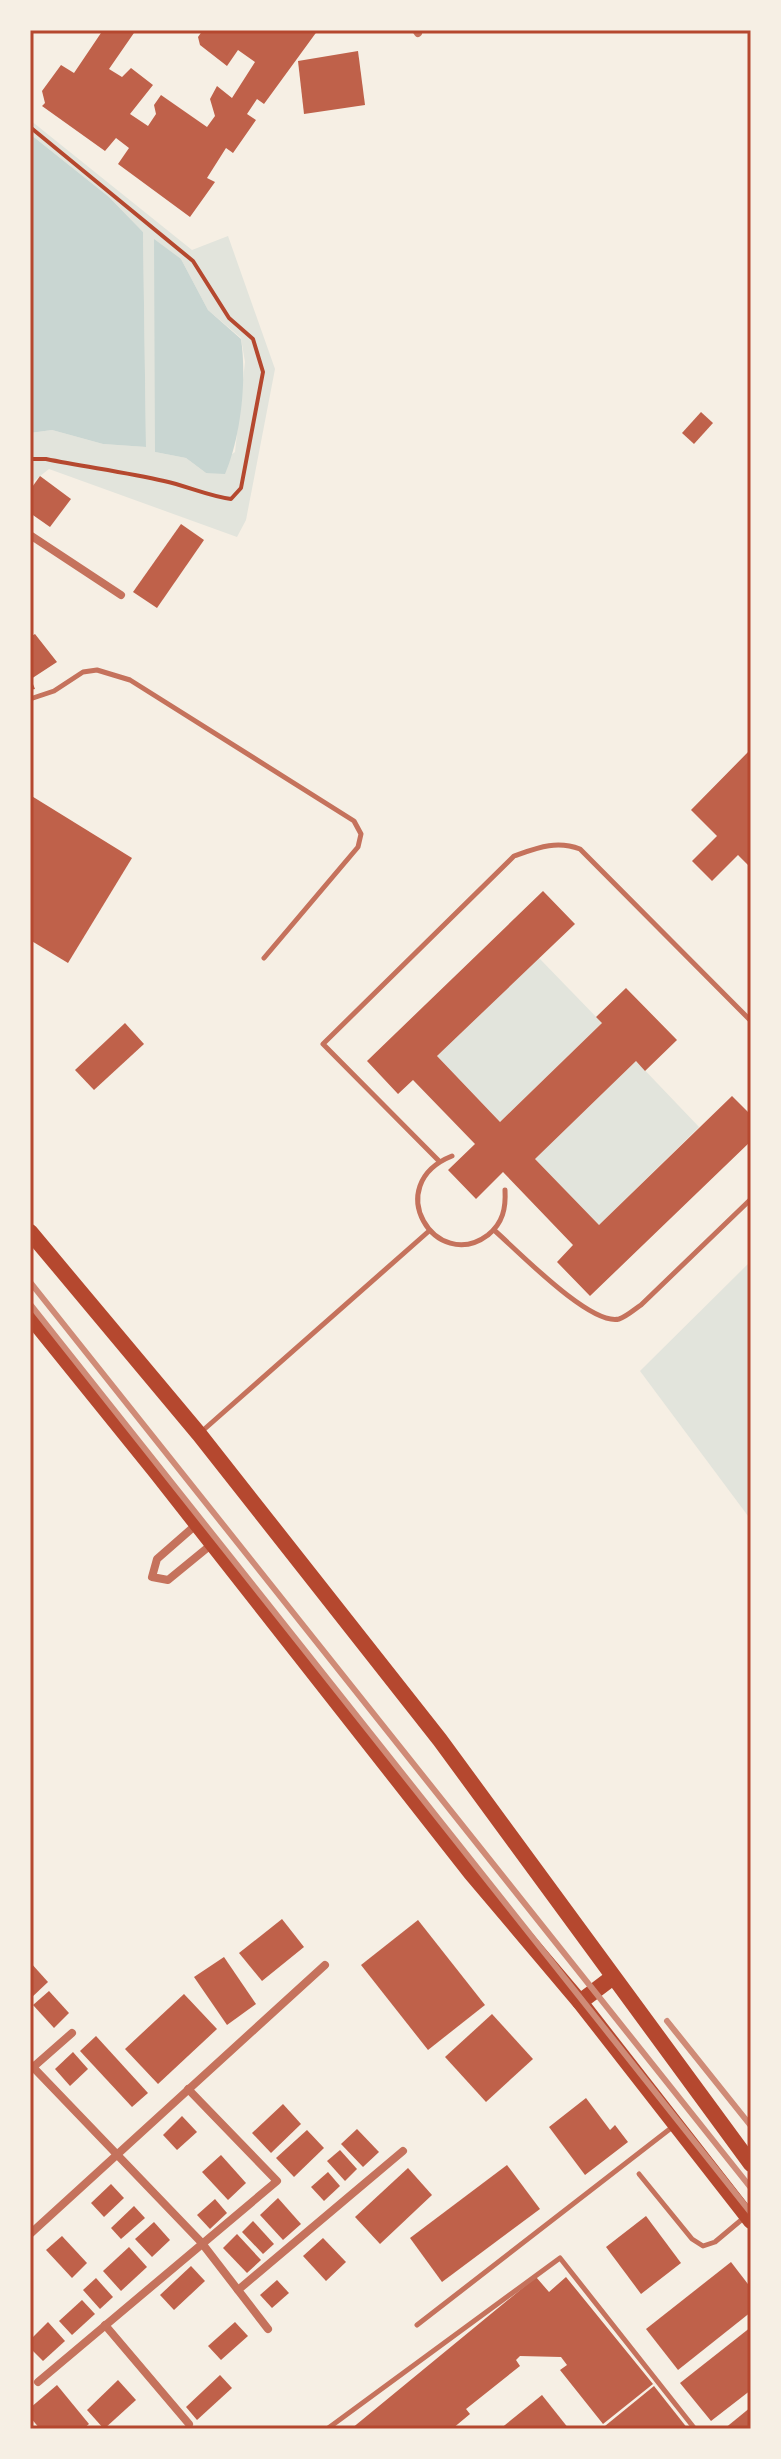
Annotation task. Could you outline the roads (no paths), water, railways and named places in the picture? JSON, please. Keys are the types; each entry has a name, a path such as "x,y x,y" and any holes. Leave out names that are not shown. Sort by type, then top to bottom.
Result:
{"main road":[{"path":"30,1232 199,1434 440,1740 751,2164"},
{"path":"30,1316 471,1873 580,2002 749,2218"},
{"path":"580,2002 613,1977"}],"street":[{"path":"30,535 121,595"},
{"path":"197,1524 157,1559 152,1577 168,1580 213,1544"},
{"path":"30,2234 325,1965"},
{"path":"72,2033 31,2067 201,2242 268,2329"},
{"path":"38,2382 277,2181 188,2089"},
{"path":"238,2290 403,2151"},
{"path":"105,2325 189,2424"}],"lane":[{"path":"30,699 54,691 83,672 97,670 130,680 354,821 361,834 358,847 264,958"},
{"path":"439,1161 323,1044 514,856 564,843 580,849 751,1021"},
{"path":"452,1156 428,1170 417,1194 417,1207 429,1231 441,1239 455,1244 469,1244 494,1230 502,1218 505,1190"},
{"path":"494,1230 579,1306 603,1317 620,1319 641,1305 751,1199"},
{"path":"199,1434 429,1231"},
{"path":"417,2325 676,2125"},
{"path":"639,2174 692,2239 703,2246 715,2242 749,2218"},
{"path":"327,2429 560,2258 695,2429"}],"railway":[{"path":"30,1282 751,2188"},
{"path":"30,1304 751,2213"},
{"path":"667,2021 751,2126"}]}
